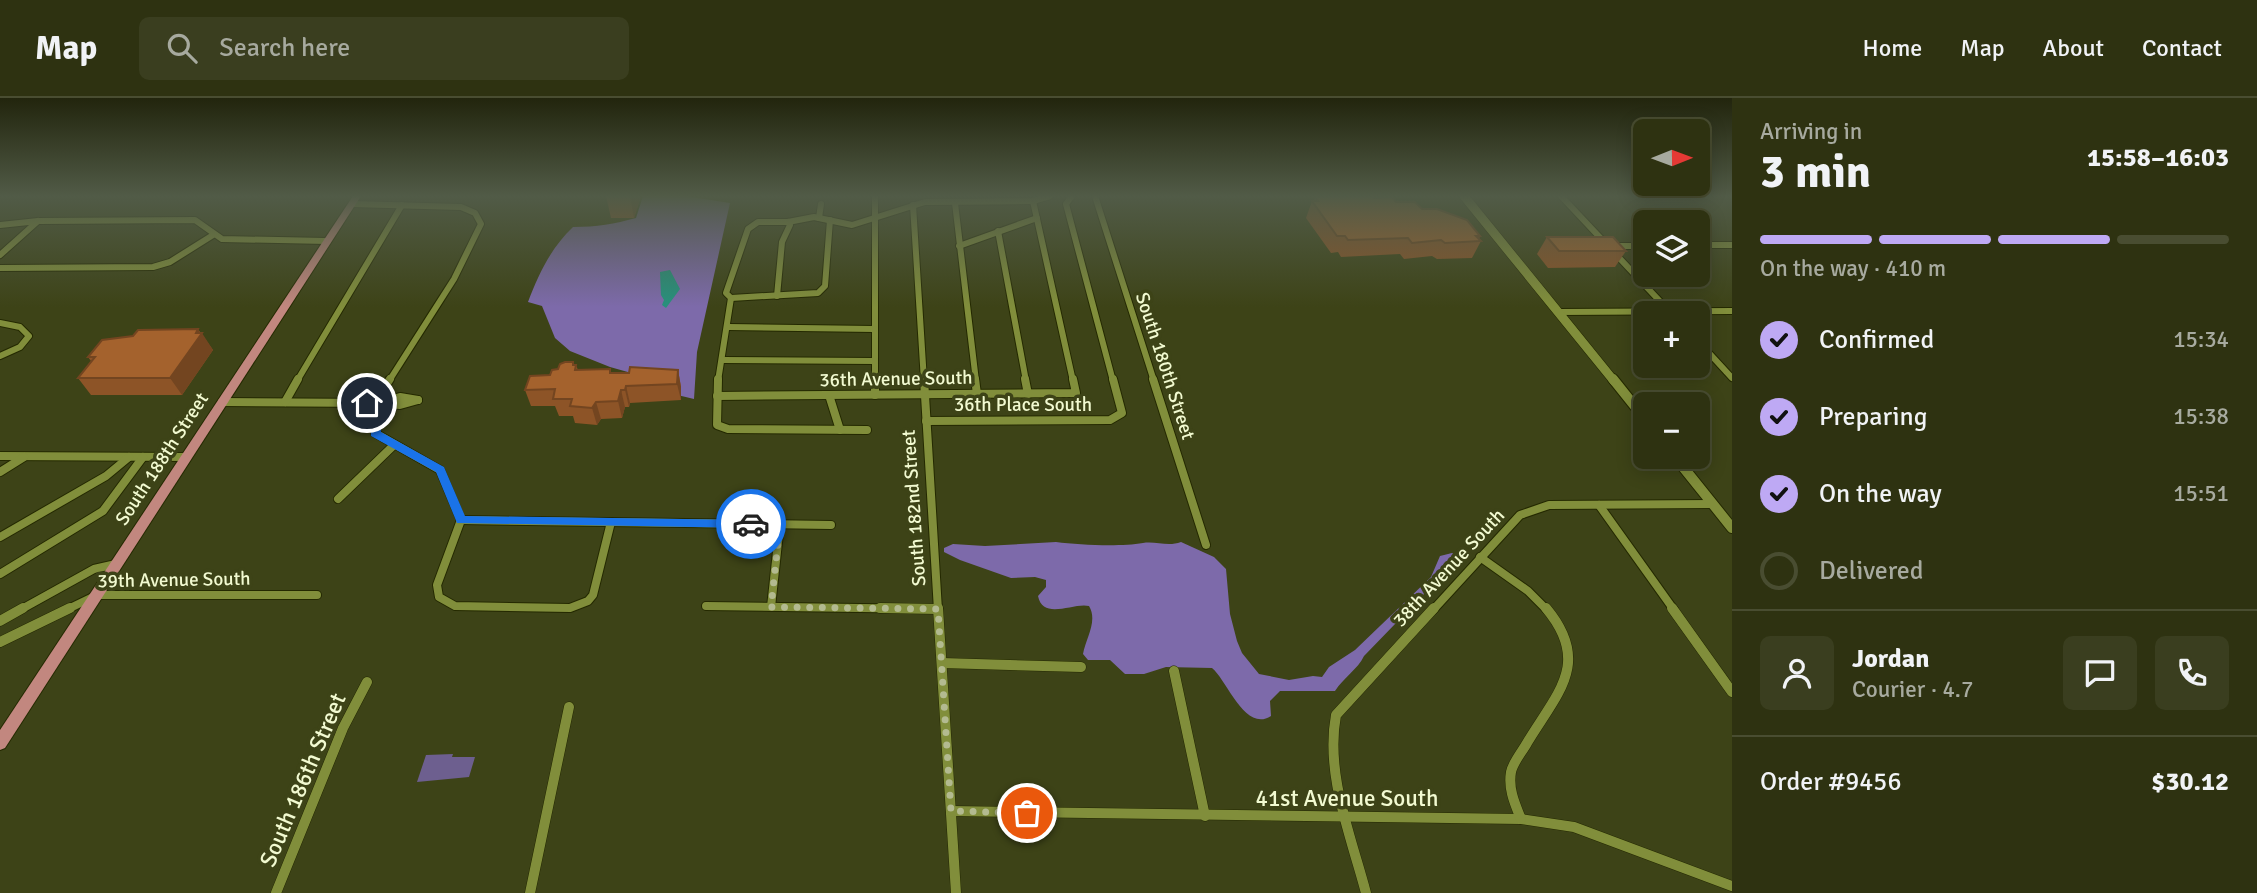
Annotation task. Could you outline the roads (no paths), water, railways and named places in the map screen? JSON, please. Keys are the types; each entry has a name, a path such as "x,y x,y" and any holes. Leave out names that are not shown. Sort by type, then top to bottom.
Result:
{"main road":[{"name":"South 188th Street","path":"0,743 332,233"}],"street":[{"path":"0,255 24,233"},
{"path":"285,402 385,233"},
{"path":"477,233 454,279 378,403 375,433 440,470 461,520 438,585 439,597 455,606 570,607 588,601 595,589 611,522"},
{"path":"747,233 726,293 731,298 818,293 825,286 829,233"},
{"path":"777,296 782,242 786,233"},
{"path":"873,233 875,395"},
{"name":"South 182nd Street","path":"915,233 925,394 926,421 923,435 927,439 957,893"},
{"path":"958,233 977,394"},
{"path":"959,246 993,233"},
{"path":"998,233 1028,394"},
{"name":"36th Avenue South","path":"717,396 1076,393 1040,233"},
{"name":"36th Place South","path":"926,421 1110,420 1119,416 1121,408 1074,233"},
{"name":"South 180th Street","path":"1107,233 1206,545"},
{"path":"1494,233 1633,404"},
{"path":"1597,233 1660,301"},
{"path":"0,268 160,266 184,256 197,242 213,235 222,239 327,241"},
{"path":"1710,245 1732,245"},
{"path":"1609,246 1633,246"},
{"path":"731,298 729,327 717,396 717,425 728,429 867,430"},
{"path":"1559,312 1633,313"},
{"path":"1710,312 1732,312"},
{"path":"0,323 15,324 28,333 29,338 23,345 0,356"},
{"path":"729,327 874,329"},
{"path":"1710,354 1732,378"},
{"path":"723,360 875,361"},
{"path":"829,395 840,430"},
{"path":"222,402 378,403"},
{"path":"338,499 394,445"},
{"path":"0,456 186,457"},
{"path":"0,472 24,457"},
{"path":"0,537 106,476 129,457"},
{"path":"0,573 103,511 143,457"},
{"path":"1685,469 1732,528"},
{"name":"38th Avenue South","path":"1346,817 1335,761 1332,727 1336,715 1514,520 1533,509 1549,505 1713,504"},
{"path":"1600,505 1732,692"},
{"path":"461,520 831,525"},
{"path":"771,607 780,524"},
{"path":"1480,557 1530,590 1546,607 1568,646 1572,661 1568,674 1511,770 1511,795 1521,819"},
{"path":"0,621 94,569 117,564"},
{"name":"39th Avenue South","path":"0,642 97,595 317,595"},
{"path":"706,606 938,609"},
{"path":"942,663 1081,667"},
{"path":"1174,671 1205,816"},
{"name":"South 186th Street","path":"276,893 343,728 367,682"},
{"path":"530,893 569,708"},
{"name":"41st Avenue South","path":"951,811 1521,819 1574,827 1732,886"},
{"path":"1346,817 1366,893"}],"water":[{"path":"670,270 680,289 666,308 662,305 664,300 661,295 660,272"}]}
